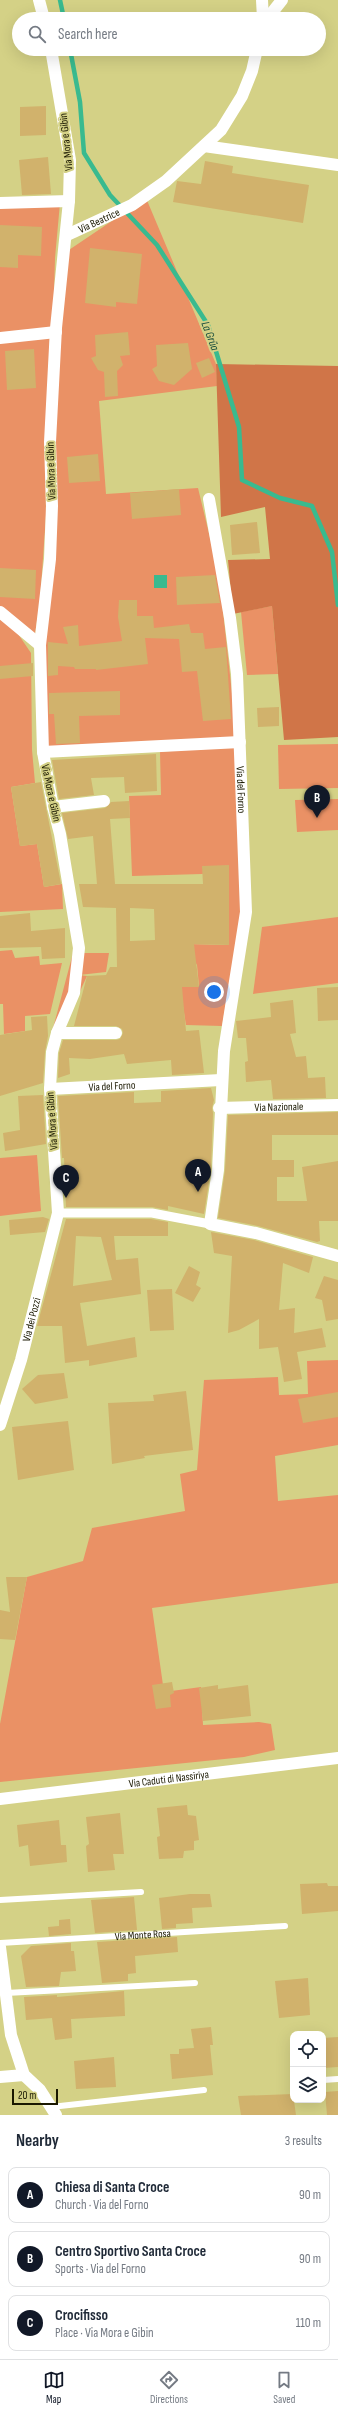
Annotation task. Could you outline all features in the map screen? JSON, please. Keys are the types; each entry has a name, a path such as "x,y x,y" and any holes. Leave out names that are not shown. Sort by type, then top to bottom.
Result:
{"street":[{"path":"40,0 43,12"},
{"path":"262,0 263,12"},
{"path":"273,12 282,0"},
{"name":"Via Mora e Gibin","path":"52,56 70,160 67,235 56,332 50,442 51,529 40,645 43,752 72,899 79,948 74,993 57,1033 52,1052 50,1089 58,1213"},
{"path":"204,146 221,130 242,96 252,71 255,56"},
{"path":"204,146 338,165"},
{"name":"Via Beatrice","path":"67,235 125,208 166,181 204,146"},
{"path":"0,204 69,201"},
{"path":"0,338 56,332"},
{"name":"Via del Forno","path":"209,499 237,674 246,912 221,1080 218,1170 210,1224"},
{"path":"0,612 40,645"},
{"name":"Via Mora e Gibin","path":"43,752 240,742"},
{"path":"53,806 104,801"},
{"path":"57,1033 116,1033"},
{"name":"Via del Forno","path":"50,1089 221,1080"},
{"name":"Via Nazionale","path":"220,1108 338,1105"},
{"path":"58,1213 152,1213 256,1233 338,1256"},
{"name":"Via dei Pozzi","path":"0,1425 21,1360 58,1213"},
{"name":"Via Caduti di Nassiriya","path":"0,1799 338,1758"},
{"path":"0,1947 11,2035 24,2075 40,2090 54,2111"},
{"path":"0,2077 24,2075"}],"lane":[{"path":"0,1900 142,1892"},
{"name":"Via Monte Rosa","path":"0,1943 285,1926"},
{"path":"6,1993 195,1983"},
{"path":"326,2080 338,2079"},
{"path":"54,2111 204,2090"}],"shaded area":[{"path":"146,198 216,364 217,386 99,401 106,494 198,488 219,575 237,739 37,749 54,442 60,256"},
{"path":"60,203 55,258 53,329 0,334 0,206"},
{"path":"50,338 45,441 46,515 40,601 33,647 17,625 0,610 0,343"},
{"path":"216,364 338,366 338,737 284,740 272,606 233,614 228,560 270,559 265,507 221,517"},
{"path":"154,575 167,575 167,588 154,588"},
{"path":"272,606 278,674 247,675 241,612"},
{"path":"0,617 14,628 31,653 32,750 35,783 11,787 20,846 37,844 44,887 62,884 63,909 0,912"},
{"path":"338,744 338,788 279,789 278,745"},
{"path":"237,745 242,912 222,1026 186,1025 180,987 199,986 197,965 184,944 229,945 229,866 202,874 132,876 129,796 161,795 160,752"},
{"path":"338,799 338,830 297,832 295,800"},
{"path":"338,917 338,983 253,994 262,927"},
{"path":"12,950 15,958 39,956 40,965 62,963 50,1014 25,1016 25,1031 4,1034 3,1004 0,1004 0,951"},
{"path":"73,953 109,953 106,972 79,975 87,976 61,1033 52,1032"},
{"path":"37,1155 41,1211 0,1216 0,1158"},
{"path":"338,1360 338,1445 275,1456 278,1501 338,1495 338,1583 152,1608 164,1692 201,1687 203,1725 259,1722 271,1724 275,1750 244,1757 0,1782 0,1724 27,1577 83,1561 92,1528 185,1511 180,1474 197,1470 204,1380 278,1377 279,1395 308,1394 307,1361"}],"building":[{"path":"46,106 46,135 20,136 20,107"},
{"path":"48,157 51,194 22,195 19,160"},
{"path":"205,161 233,166 232,173 309,185 303,223 173,202 177,181 201,184"},
{"path":"0,225 42,227 41,256 18,255 18,268 0,267"},
{"path":"90,248 142,254 137,304 116,302 116,307 85,303"},
{"path":"128,332 130,355 120,356 123,365 117,371 118,396 105,397 104,372 98,370 91,358 96,356 95,335"},
{"path":"188,343 192,369 174,385 159,381 152,369 157,366 156,345"},
{"path":"34,349 36,388 7,390 5,351"},
{"path":"209,358 215,372 202,378 196,363"},
{"path":"98,454 100,481 69,483 67,457"},
{"path":"179,489 181,515 132,519 130,493"},
{"path":"257,522 260,553 232,555 230,525"},
{"path":"0,568 36,570 35,599 0,597"},
{"path":"215,575 220,603 177,605 176,577"},
{"path":"119,600 137,600 137,616 153,616 154,628 189,624 191,633 203,633 205,649 226,647 231,719 203,721 197,671 182,672 179,639 145,638 148,664 96,670 75,669 74,667 58,666 58,675 48,676 48,642 68,644 63,627 78,625 79,646 122,641 118,617"},
{"path":"33,663 33,676 0,679 0,666"},
{"path":"120,691 120,715 79,716 80,743 56,744 54,714 49,714 49,693"},
{"path":"279,707 279,726 258,727 257,708"},
{"path":"156,754 157,791 125,793 124,777 91,778 94,795 59,799 52,760"},
{"path":"41,782 61,884 44,887 37,844 20,846 11,787"},
{"path":"129,801 130,818 110,819 115,884 203,884 202,866 229,865 229,945 194,944 199,987 182,987 186,1031 199,1030 204,1073 172,1075 171,1060 127,1064 124,1054 90,1059 69,1058 70,1074 58,1078 59,1053 63,1040 116,1040 120,1039 123,1033 122,1029 116,1026 74,1026 87,976 106,975 110,967 117,967 116,908 83,907 79,884 97,884 93,836 68,839 62,813 105,808 111,802","holes":["130,908 154,909 155,940 130,941"]},
{"path":"30,913 31,931 65,928 65,958 42,959 41,947 0,948 0,916"},
{"path":"338,987 338,1020 318,1021 317,988"},
{"path":"293,1000 296,1033 290,1034 296,1057 306,1056 308,1078 325,1077 326,1098 273,1099 271,1080 246,1082 245,1062 248,1061 246,1038 238,1038 236,1021 271,1017 270,1003"},
{"path":"47,1016 48,1036 45,1052 43,1083 0,1096 0,1035 32,1030 31,1017"},
{"path":"211,1088 214,1100 212,1108 211,1169 204,1214 168,1206 168,1210 152,1207 66,1207 64,1158 62,1158 58,1096 134,1092 134,1103 161,1102 161,1091"},
{"path":"43,1095 46,1144 5,1151 3,1133 20,1130 18,1096"},
{"path":"338,1112 338,1135 272,1135 272,1160 294,1160 294,1177 277,1177 277,1201 307,1201 302,1167 338,1161 338,1221 319,1221 320,1241 317,1242 258,1226 218,1218 225,1170 228,1115"},
{"path":"43,1217 49,1219 45,1232 10,1235 9,1220"},
{"path":"66,1219 151,1219 168,1222 168,1236 114,1236 116,1260 138,1258 141,1294 80,1303 87,1346 135,1337 137,1357 89,1366 89,1360 65,1363 62,1326 37,1326","holes":["76,1236 101,1237 112,1280 73,1286"]},
{"path":"211,1232 254,1240 313,1257 309,1273 283,1263 279,1310 295,1308 294,1333 322,1328 326,1347 297,1352 302,1379 284,1382 278,1347 259,1349 259,1319 239,1330 228,1333 232,1256 214,1253"},
{"path":"189,1266 200,1272 196,1285 201,1288 193,1302 175,1293"},
{"path":"324,1276 338,1280 338,1319 326,1321 322,1300 315,1298"},
{"path":"172,1289 174,1330 150,1331 147,1290"},
{"path":"64,1373 68,1398 35,1404 22,1389 38,1375"},
{"path":"186,1391 193,1450 144,1456 145,1458 112,1464 108,1403 154,1401 153,1395"},
{"path":"338,1392 338,1417 303,1423 298,1399"},
{"path":"68,1421 74,1470 18,1480 12,1427"},
{"path":"6,1577 27,1577 15,1640 0,1639 0,1610 10,1612"},
{"path":"172,1682 174,1693 170,1695 171,1707 156,1709 152,1685"},
{"path":"218,1685 218,1689 248,1685 251,1716 203,1721 199,1688"},
{"path":"187,1805 188,1815 196,1816 199,1840 194,1841 194,1850 184,1851 183,1858 159,1859 157,1837 160,1836 157,1808"},
{"path":"120,1813 124,1854 113,1854 115,1870 88,1872 86,1846 89,1844 86,1817"},
{"path":"59,1820 61,1845 66,1845 67,1862 30,1866 28,1845 19,1847 17,1825"},
{"path":"327,1883 328,1886 338,1886 338,1911 302,1914 300,1884"},
{"path":"190,1894 210,1894 212,1907 192,1908 193,1923 176,1924 176,1928 162,1929 159,1898"},
{"path":"134,1897 137,1930 95,1933 91,1900"},
{"path":"70,1919 71,1934 49,1936 48,1927 59,1926 59,1920"},
{"path":"177,1937 178,1952 135,1956 136,1973 128,1974 128,1981 102,1983 97,1942"},
{"path":"71,1943 71,1951 74,1951 76,1971 61,1972 59,1986 26,1987 21,1956 31,1946"},
{"path":"308,1978 310,2015 279,2018 275,1981"},
{"path":"124,1991 125,2016 71,2019 72,2038 55,2040 52,2018 26,2020 24,1997 57,1995 57,1997"},
{"path":"211,2027 213,2045 210,2045 213,2075 172,2079 170,2054 179,2054 179,2049 194,2048 191,2029"},
{"path":"338,2037 338,2067 326,2068 326,2038"},
{"path":"114,2057 116,2087 76,2089 74,2061"},
{"path":"338,2091 338,2115 327,2115 326,2092"},
{"path":"290,2094 290,2103 294,2103 296,2115 241,2115 238,2096"}],"waterway":[{"name":"La Grűa","path":"60,0 63,12"},
{"name":"La Grűa","path":"71,56 80,102 84,153 110,195 157,245 208,325 239,427 242,480 280,498 312,506 332,552 338,605"}],"place":[{"name":"Centro Sportivo Santa Croce","path":"317,818"},
{"name":"Chiesa di Santa Croce","path":"198,1192"},
{"name":"Crocifisso","path":"66,1198"}]}
